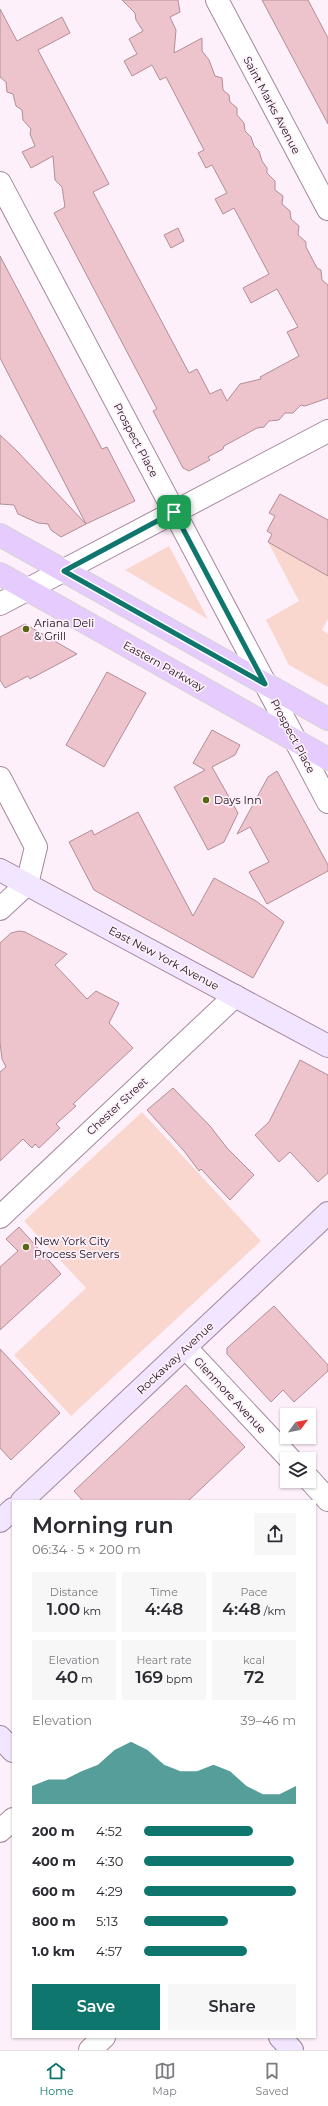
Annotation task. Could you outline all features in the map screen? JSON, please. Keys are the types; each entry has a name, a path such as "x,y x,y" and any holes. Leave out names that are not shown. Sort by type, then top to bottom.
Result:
{"main road":[{"path":"0,534 328,719"},
{"name":"Eastern Parkway","path":"0,574 328,759"}],"street":[{"name":"Saint Marks Avenue","path":"217,0 328,210"},
{"name":"Prospect Place","path":"0,183 328,802"},
{"path":"0,604 328,431"},
{"path":"0,778 36,847 27,884 0,909"},
{"name":"East New York Avenue","path":"0,870 328,1046"},
{"name":"Chester Street","path":"0,1217 235,996"},
{"name":"Rockaway Avenue","path":"23,1500 328,1213"},
{"name":"Glenmore Avenue","path":"186,1348 283,1452"},
{"path":"316,1487 328,1500"},
{"path":"0,1522 12,1510"},
{"path":"0,1737 12,1750"},
{"path":"0,1831 12,1820"},
{"path":"90,2050 103,2038"},
{"path":"281,2038 292,2050"}],"shaded area":[{"path":"268,542 328,576 328,619 322,630 328,634 328,687 289,665 266,620 299,601"},
{"path":"169,546 208,619 125,570"},
{"path":"142,1112 261,1241 71,1416 14,1355 86,1288 24,1221"}],"building":[{"path":"122,0 178,0 180,12 170,17 176,30 174,53 202,38 202,51 209,60 215,76 222,78 223,90 229,95 230,102 237,108 237,115 244,123 245,131 251,137 254,146 259,151 262,161 267,168 267,173 275,181 275,190 283,196 282,204 290,211 291,219 299,226 298,235 306,242 306,247 317,268 321,270 322,280 328,285 328,398 305,406 301,405 293,413 285,413 279,420 269,421 264,427 257,428 224,446 223,449 208,457 210,460 189,471 183,468 153,411 157,409 54,213 65,207 62,187 55,180 53,156 31,168 22,152 35,146 30,134 31,129 23,120 22,110 16,106 13,94 7,92 6,82 0,77 0,9 17,41 62,17 70,33 38,50 109,184 93,192 189,373 197,369 210,394 221,389 227,401 240,384 261,379 260,377 299,356 287,332 298,327 277,289 251,303 243,288 269,274 234,208 223,214 215,199 227,193 212,165 206,168 198,153 204,150 166,77 160,80 152,65 132,76 124,61 137,54 129,39 143,31 136,20 135,13"},
{"path":"262,0 308,0 328,38 328,124"},
{"path":"178,228 184,241 171,248 164,235"},
{"path":"0,256 102,449 107,447 135,501 86,524 0,358"},
{"path":"0,435 86,524 61,537 51,530 48,524 38,523 18,514 14,505 0,504"},
{"path":"280,494 328,520 328,576 268,542 272,534 267,531 275,516 269,513"},
{"path":"25,624 77,654 30,679 28,676 5,688 0,680 0,637"},
{"path":"107,672 146,693 104,767 66,745"},
{"name":"Days Inn","path":"212,730 240,745 235,755 212,767 238,813 224,842 208,850 174,787 205,770 193,763"},
{"path":"277,771 328,865 328,871 267,904 249,872 269,862 250,827 237,834 268,777"},
{"path":"138,812 193,916 214,878 256,901 284,922 253,978 94,890 69,842 92,830 94,835"},
{"path":"19,931 25,932 67,954 55,965 87,999 96,991 119,1003 109,1023 133,1048 73,1104 76,1106 56,1124 60,1128 39,1148 35,1144 32,1148 23,1139 0,1161 0,1072 6,1067 2,1059 0,1043 0,943 11,933"},
{"path":"300,1060 328,1075 328,1173 318,1182 290,1152 279,1162 255,1135 269,1122"},
{"path":"173,1088 210,1126 227,1148 254,1175 230,1200 201,1169 199,1171 184,1151 147,1110"},
{"path":"19,1227 61,1274 0,1330 0,1267 18,1251 6,1239"},
{"path":"274,1306 328,1365 328,1371 294,1402 283,1390 271,1402 227,1354 227,1348"},
{"path":"0,1349 60,1413 11,1460 0,1448"},
{"path":"186,1385 245,1447 189,1500 82,1500 74,1491"}],"place":[{"name":"Ariana Deli & Grill","path":"26,629"},
{"name":"Days Inn","path":"206,800"},
{"name":"New York City Process Servers","path":"26,1247"}],"route":[{"path":"174,512 265,684 64,571 174,512"}]}
